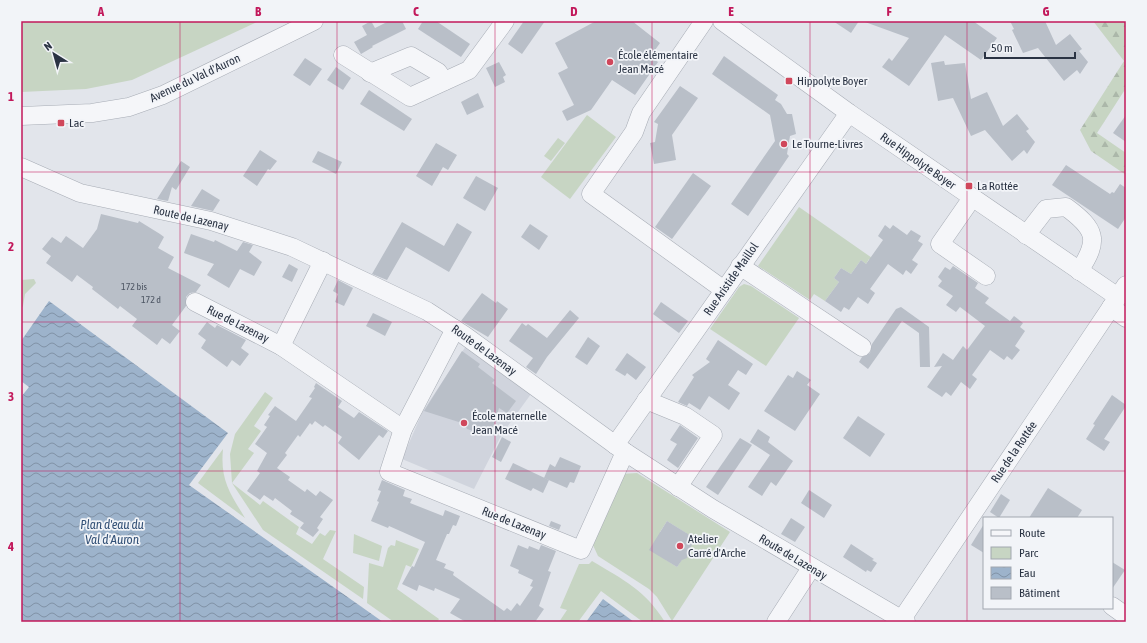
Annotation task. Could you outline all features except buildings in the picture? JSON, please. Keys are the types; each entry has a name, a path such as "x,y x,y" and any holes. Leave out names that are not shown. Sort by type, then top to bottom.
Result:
{"street":[{"name":"Avenue du Val d'Auron","path":"21,116 92,114 128,107 163,95 314,21"},
{"path":"344,55 370,74 410,97 468,70 505,21"},
{"path":"704,21 640,113 634,132 591,194 724,290"},
{"name":"Rue Hippolyte Boyer","path":"722,21 849,113 1026,235 1118,296 1126,318"},
{"path":"370,74 411,56 438,72 444,82"},
{"name":"Rue Aristide Maillol","path":"620,449 646,400 849,113"},
{"name":"Route de Lazenay","path":"22,170 80,193 211,221 292,248 428,310 620,449 678,487 811,568 904,621"},
{"path":"972,198 940,244 986,276"},
{"path":"1026,235 1046,208 1066,207 1083,219 1092,230 1094,240 1090,253 1079,271"},
{"name":"Rue de Lazenay","path":"281,346 323,261"},
{"path":"740,266 862,347"},
{"name":"Rue de la Rottée","path":"904,621 1118,296"},
{"name":"Rue de Lazenay","path":"195,302 281,346 403,429"},
{"name":"Rue de Lazenay","path":"455,329 403,429 389,472 581,550 620,449"},
{"path":"646,400 685,416 713,435 678,487"},
{"path":"776,622 811,568"},
{"path":"1113,607 1126,616"}],"shaded area":[{"name":"École maternelle Jean Macé","path":"466,346 531,394 502,434 474,489 402,459 423,411"}],"green space":[{"path":"21,21 259,21 132,80 86,89 21,92"},
{"path":"1093,21 1123,21 1126,23 1126,88 1097,133 1126,153 1126,175 1091,151 1080,130 1124,61"},
{"path":"587,115 616,137 570,199 541,177"},
{"path":"558,138 565,143 551,161 544,156"},
{"path":"799,207 875,260 873,262 869,259 866,264 861,260 851,274 841,268 834,278 839,282 825,301 814,294 810,300 758,266"},
{"path":"34,279 36,283 25,294 21,309 21,280"},
{"path":"744,284 751,286 799,318 766,366 710,329 739,287"},
{"path":"265,392 273,398 254,426 261,431 248,449 254,453 232,483 230,454 235,434"},
{"path":"223,449 222,460 227,486 245,518 198,483"},
{"path":"637,473 730,532 672,621 657,597 649,589 598,556 592,543 621,474","holes":["667,521 686,533 683,558 677,567 666,560 660,532"]},
{"path":"232,483 260,505 263,501 299,527 296,534 312,544 320,533 325,536 330,530 336,531 323,559 364,587 363,599 263,530"},
{"path":"354,534 382,546 379,561 353,553"},
{"path":"396,540 419,549 411,567 406,565 397,589 439,619 437,622 394,622 367,603 369,563 383,567 388,548 391,545 395,546"},
{"path":"592,561 624,580 641,593 665,622 643,622 601,591 578,622 559,622 567,610 560,608 579,564 589,564"}],"water":[{"name":"Plan d'eau du Val d'Auron","path":"49,301 228,433 189,485 383,622 21,622 21,397 29,387 21,381 21,341"},
{"path":"603,599 634,622 586,622"}],"place":[{"name":"École élémentaire Jean Macé","path":"610,62"},
{"name":"Hippolyte Boyer","path":"789,81"},
{"name":"Lac","path":"61,123"},
{"name":"Le Tourne-Livres","path":"784,144"},
{"name":"La Rottée","path":"969,186"},
{"name":"École maternelle Jean Macé","path":"464,423"},
{"name":"Atelier Carré d'Arche","path":"680,546"}]}
